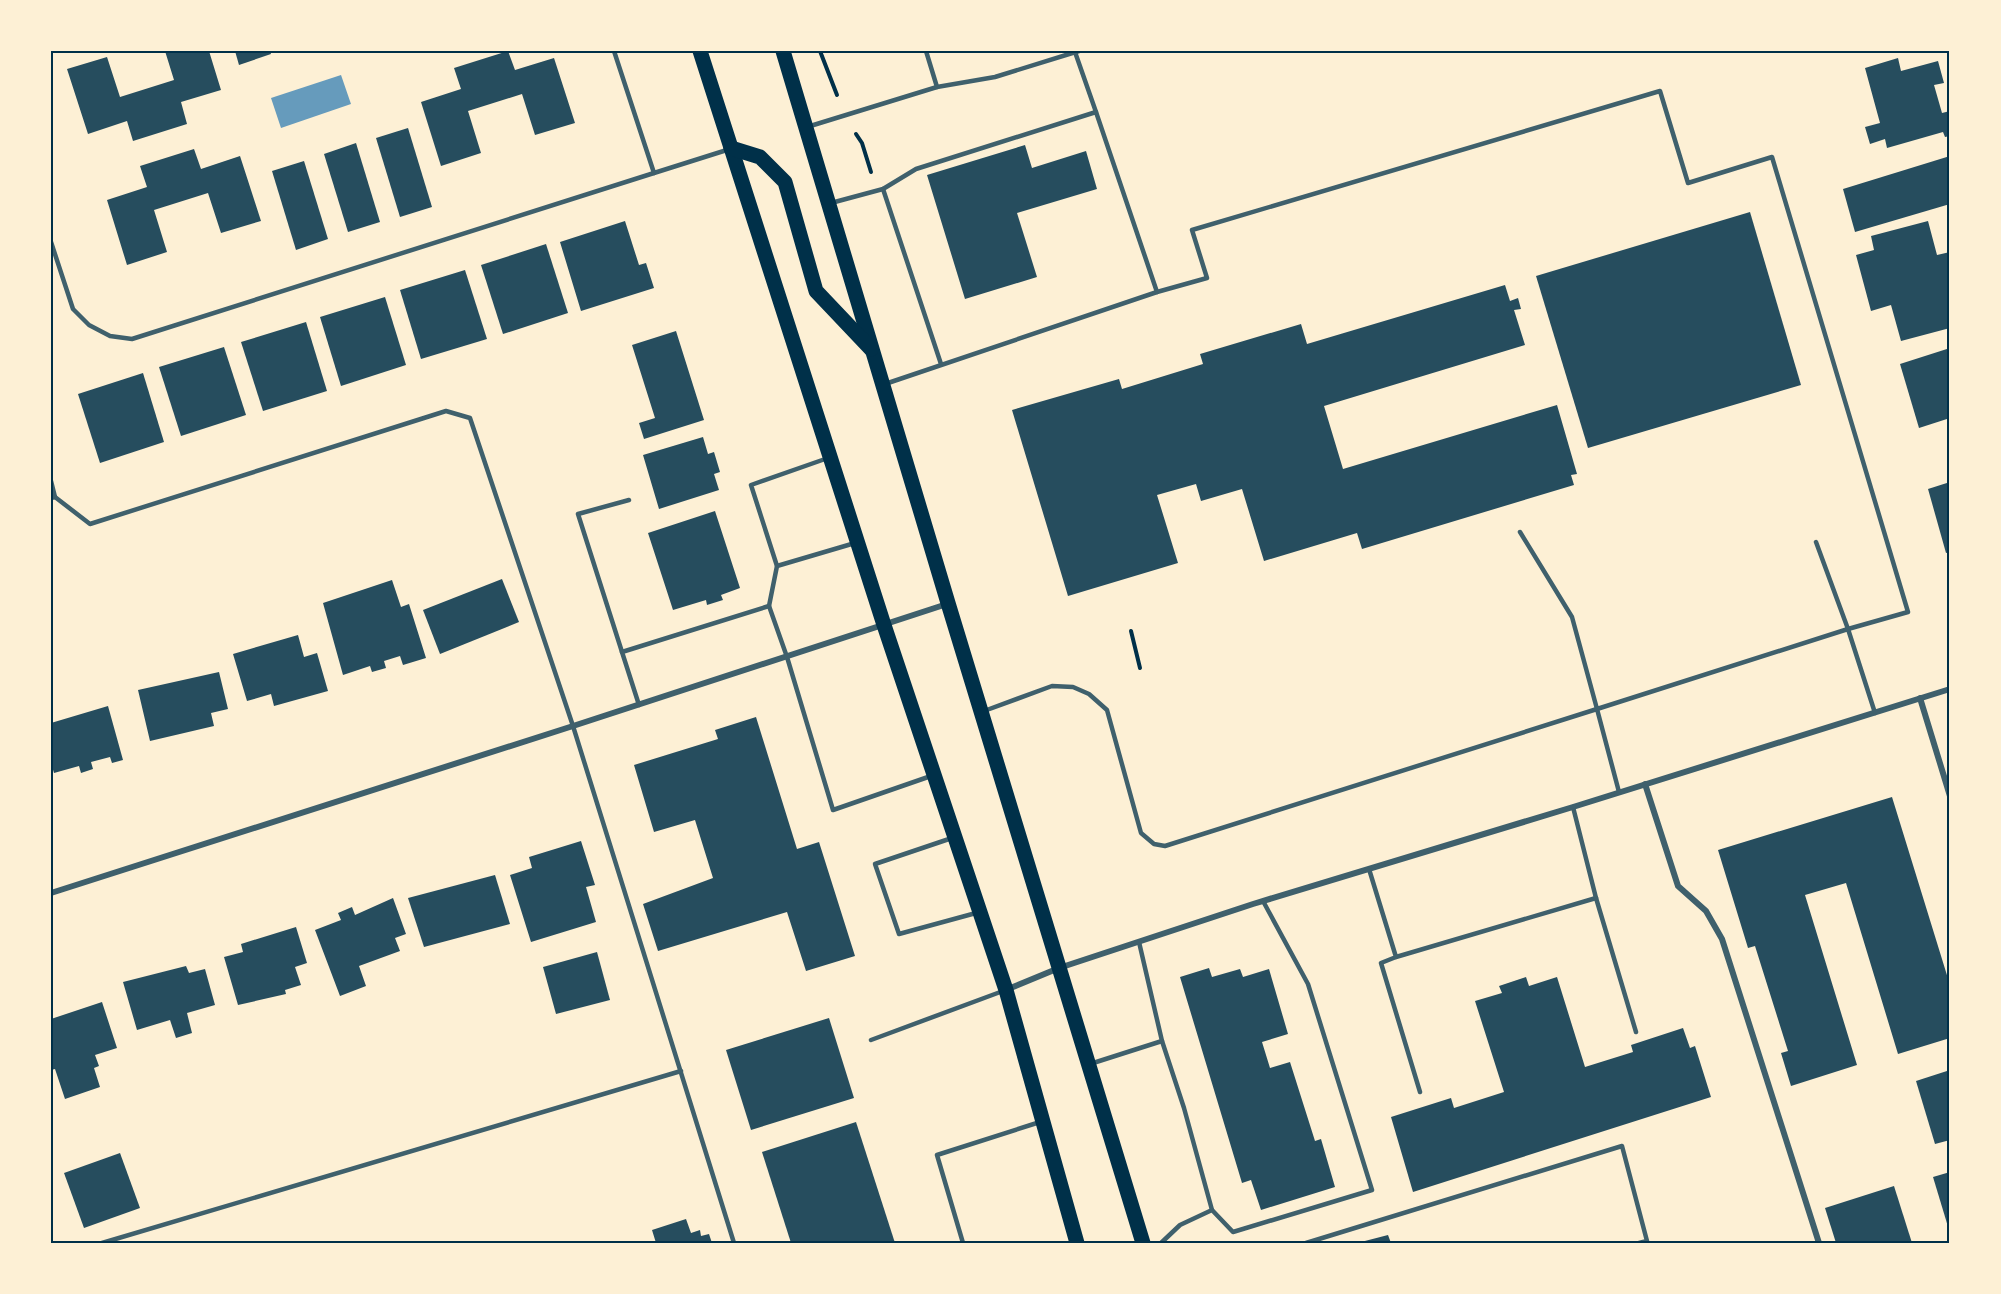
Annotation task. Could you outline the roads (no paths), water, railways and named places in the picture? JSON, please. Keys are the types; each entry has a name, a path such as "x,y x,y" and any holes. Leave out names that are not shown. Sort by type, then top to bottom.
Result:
{"main road":[{"path":"700,51 857,543 1006,990 1077,1243"},
{"path":"783,51 1143,1243"},
{"path":"731,148 760,157 785,182 816,291 873,351"}],"street":[{"path":"51,893 639,705 948,603"},
{"path":"1006,990 1059,968 1263,901 1950,689"},
{"path":"1920,698 1950,796"},
{"path":"1645,784 1678,886 1706,911 1722,939 1819,1243"}],"lane":[{"path":"614,51 654,173"},
{"path":"926,51 937,87"},
{"path":"806,127 937,87 995,77 1077,52 1156,292"},
{"path":"883,385 1156,292 1207,278 1192,230 1660,91 1688,183 1772,157 1908,612 1848,629 1165,846 1154,844 1141,833 1107,710 1089,694 1073,687 1052,686 981,712"},
{"path":"829,203 883,189 916,169 1096,112"},
{"path":"51,242 73,309 89,326 110,336 132,339 731,148"},
{"path":"883,189 941,364"},
{"path":"51,481 53,497 90,524 446,411 470,418 573,726 734,1243"},
{"path":"830,458 751,485 777,566 769,606 787,657 833,810 934,775"},
{"path":"629,500 578,514 639,705"},
{"path":"1520,532 1572,617 1619,792"},
{"path":"1816,542 1875,712"},
{"path":"777,566 857,543"},
{"path":"622,652 769,606"},
{"path":"1573,807 1596,898 1636,1032"},
{"path":"955,837 875,864 899,934 980,912"},
{"path":"1369,869 1396,957"},
{"path":"1420,1092 1381,963 1596,898"},
{"path":"1139,942 1162,1041 1184,1108 1212,1210 1233,1232 1372,1190 1308,984 1263,901"},
{"path":"871,1040 1006,990"},
{"path":"1088,1065 1162,1041"},
{"path":"102,1243 681,1071"},
{"path":"963,1243 937,1155 1043,1121"},
{"path":"1306,1243 1622,1146 1647,1241 1640,1243"},
{"path":"1161,1243 1180,1225 1212,1210"}],"water":[{"path":"341,75 351,104 281,128 271,98"}]}
